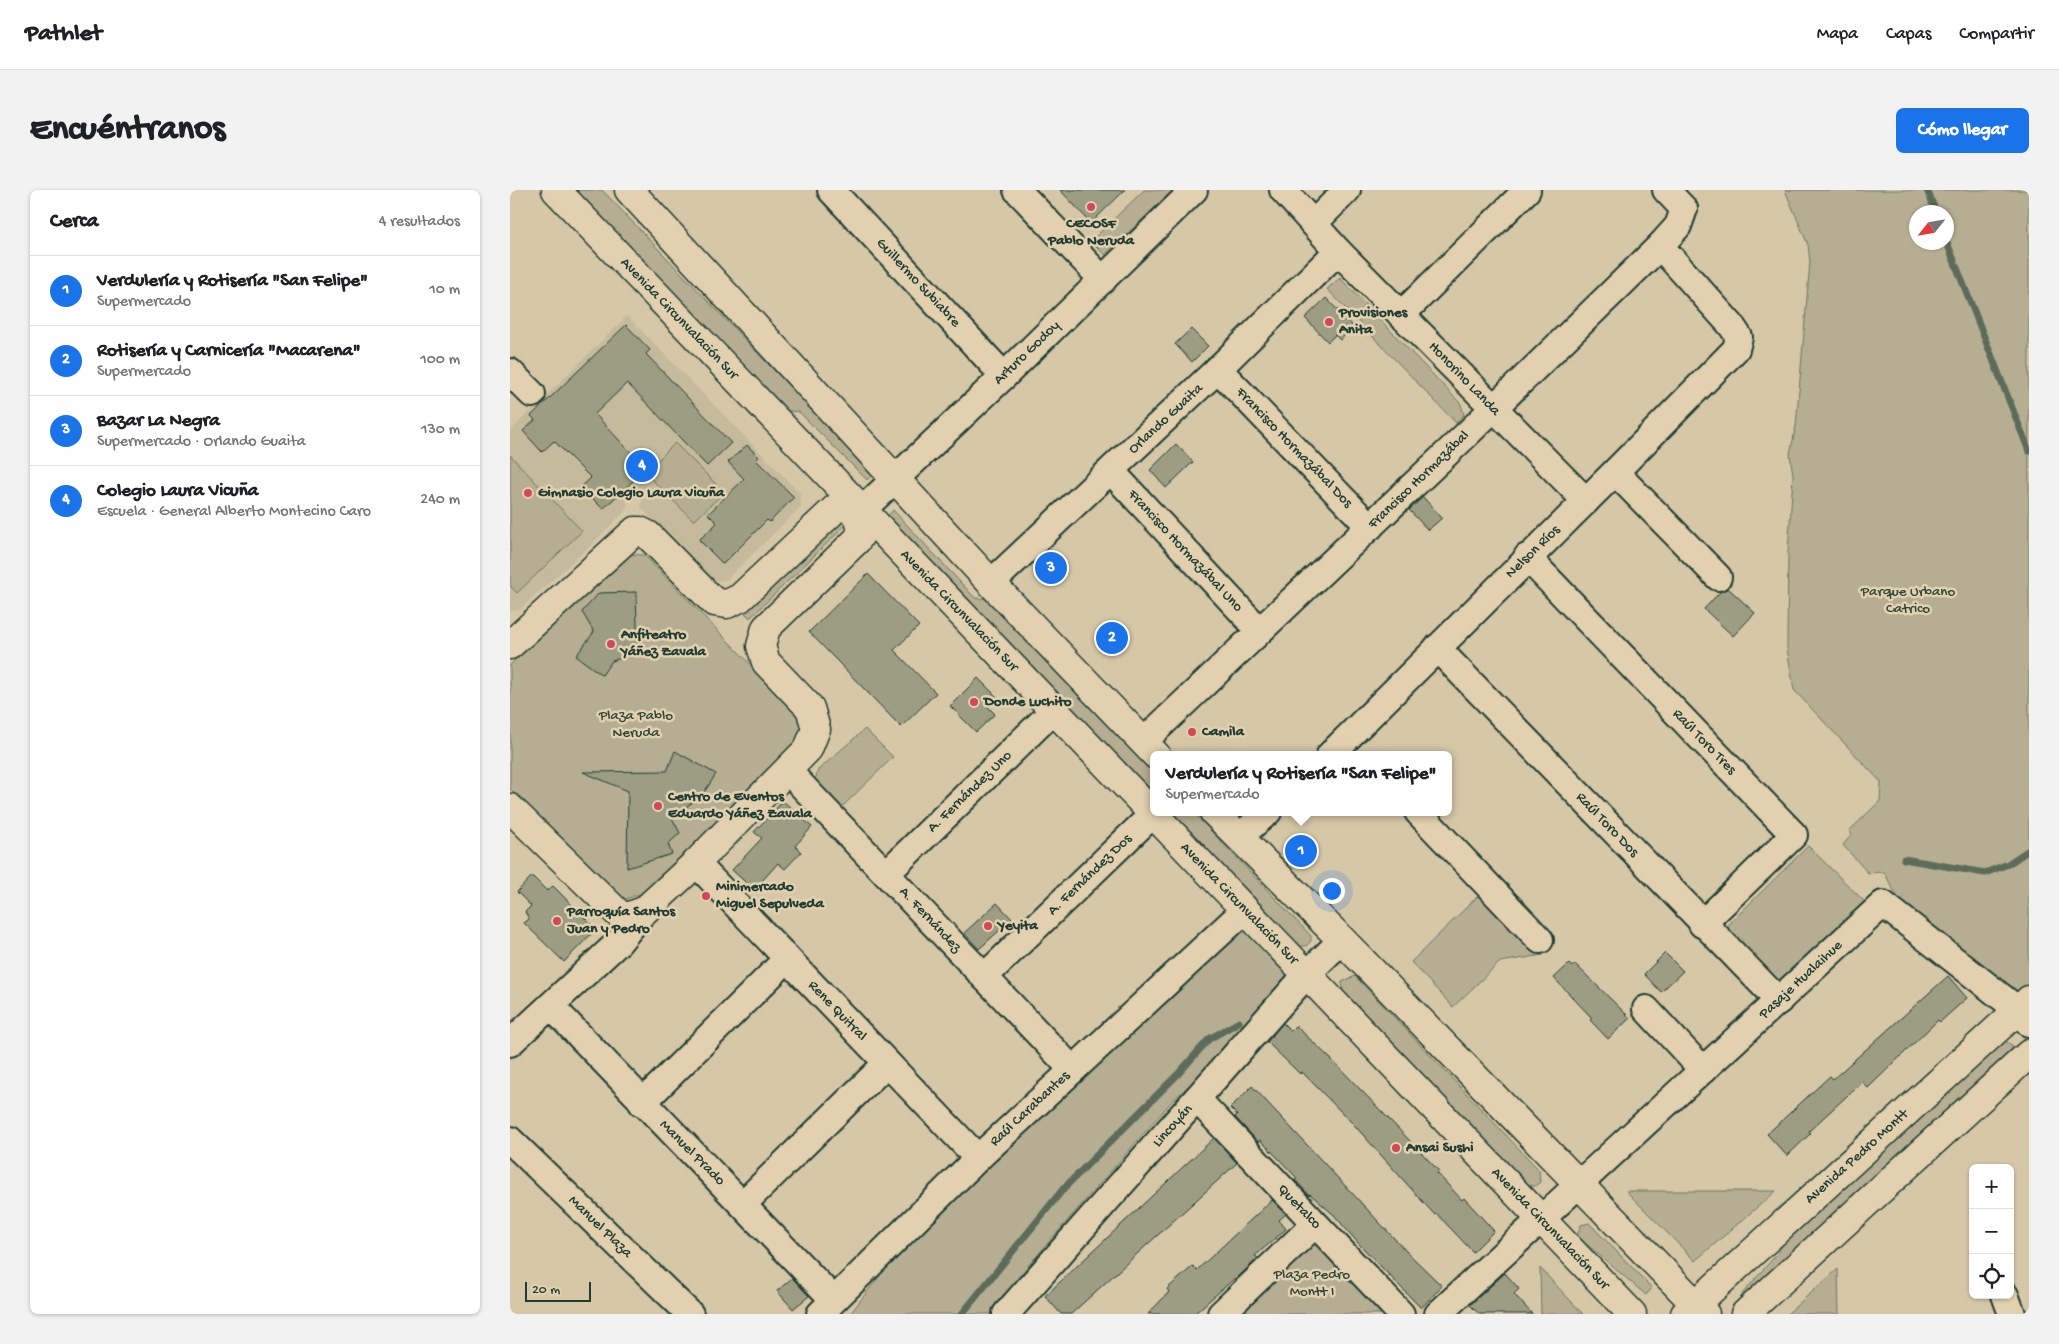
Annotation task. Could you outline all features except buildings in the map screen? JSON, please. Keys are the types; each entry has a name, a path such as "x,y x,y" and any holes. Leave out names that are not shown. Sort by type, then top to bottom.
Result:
{"main road":[{"name":"Avenida Circunvalación Sur","path":"556,190 860,511 1150,811"},
{"path":"629,190 992,583 1149,748"},
{"path":"513,636 635,531 648,535 714,602 727,604 740,598 836,508 846,507 860,511 862,532 857,540 766,628 761,646 766,662 810,708 816,729 808,749 696,864 633,914 515,823"},
{"name":"Avenida Circunvalación Sur","path":"1155,816 1632,1314"},
{"path":"1218,816 1579,1183 1695,1311"},
{"name":"Avenida Pedro Montt","path":"1695,1311 2025,1011"},
{"path":"1745,1314 2029,1054"}],"street":[{"name":"Guillermo Subiabre","path":"831,190 1004,376"},
{"path":"1017,190 1103,280"},
{"name":"Arturo Godoy","path":"860,511 1004,376 1194,190"},
{"name":"Honorino Landa","path":"1283,190 1338,251 1586,501"},
{"path":"1314,223 1347,190"},
{"path":"1401,315 1527,190"},
{"name":"Francisco Hormazábal","path":"1149,748 1259,630 1370,527 1660,246 1678,226 1684,209 1666,190"},
{"name":"Nelson Ríos","path":"1346,750 1437,648 1736,349 1739,337 1731,325 1660,246"},
{"name":"Orlando Guaita","path":"992,583 1218,369 1338,251"},
{"name":"Francisco Hormazábal Dos","path":"1218,369 1370,527"},
{"path":"510,372 532,394"},
{"name":"Francisco Hormazábal Uno","path":"1111,471 1259,630"},
{"path":"1615,472 1718,577"},
{"name":"Raúl Toro Tres","path":"1527,557 1794,835 1702,924"},
{"name":"Raúl Toro Dos","path":"1437,648 1702,924 1779,1001"},
{"name":"A. Fernández Uno","path":"887,873 1054,710"},
{"name":"A. Fernández","path":"788,771 1072,1069"},
{"name":"A. Fernández Dos","path":"984,978 1151,816"},
{"path":"1239,837 1263,816"},
{"path":"1422,816 1540,940"},
{"name":"Rene Quitral","path":"696,864 978,1158"},
{"name":"Pasaje Hualaihue","path":"1438,1314 1883,904 2025,1011"},
{"name":"Raúl Carabantes","path":"827,1307 978,1158 1245,910"},
{"path":"510,1043 618,943 633,914"},
{"name":"Lincoyán","path":"1006,1314 1307,974 1342,940"},
{"path":"642,1103 787,959"},
{"name":"Manuel Prado","path":"551,1006 642,1103 743,1204 827,1307"},
{"path":"1646,1009 1703,1070"},
{"path":"743,1204 887,1063"},
{"name":"Quetalco","path":"1197,1099 1401,1314"},
{"name":"Manuel Plaza","path":"510,1140 690,1314"},
{"path":"1221,1314 1315,1224"}],"shaded area":[{"path":"627,316 800,493 801,507 726,580 712,581 641,508 642,499 628,498 626,510 590,546 519,610 510,611 510,431"}],"green space":[{"path":"574,190 602,190 873,474 867,480 799,412 781,410"},
{"path":"1144,190 1173,190 1105,255 1091,241"},
{"name":"Parque Urbano Catrico","path":"1785,190 2029,190 2029,1014 1906,913 1884,872 1868,873 1843,845 1852,834 1849,831 1880,801 1881,782 1794,690 1787,648 1788,554 1793,475 1790,454 1796,426 1810,262 1808,245"},
{"path":"1340,278 1461,404 1464,415 1456,423 1327,289"},
{"path":"675,443 724,492 694,521 645,473"},
{"name":"Gimnasio Colegio Laura Vicuña","path":"510,455 582,531 517,593 510,586"},
{"path":"893,510 975,598 989,599 1150,768 1150,792 887,517"},
{"path":"845,515 850,521 750,618 744,612"},
{"name":"Plaza Pablo Neruda","path":"625,554 644,555 804,719 804,733 649,891 620,901 510,789 510,665"},
{"path":"865,729 893,757 842,807 815,780 818,770"},
{"path":"1174,816 1197,816 1311,936 1311,941 1306,946 1296,946"},
{"path":"1808,846 1867,904 1790,982 1773,983 1722,931"},
{"path":"1485,889 1543,955 1500,962 1453,1007 1411,962"},
{"path":"1243,926 1295,978 1216,1061 1173,1100 1020,1275 991,1314 850,1314 894,1257 940,1216 978,1175"},
{"path":"1355,976 1539,1170 1540,1182 1535,1186 1527,1186 1343,992 1342,982"},
{"path":"2003,1040 2012,1045 2012,1050 1810,1237 1747,1300 1742,1294 1777,1254 1795,1223"},
{"path":"1626,1191 1776,1191 1695,1261"},
{"path":"1589,1223 1652,1288 1646,1295 1577,1236 1581,1225"},
{"name":"Plaza Pedro Montt I","path":"1314,1240 1386,1314 1236,1314"},
{"path":"1540,1268 1583,1314 1541,1314"},
{"path":"1838,1269 1839,1314 1787,1314"}],"waterway":[{"path":"1927,190 1933,205"},
{"path":"1950,250 2029,451"},
{"path":"1904,859 1985,873 2008,864 2029,850"},
{"path":"962,1314 1064,1188 1179,1073 1209,1039 1239,1022"}],"place":[{"name":"CECOSF Pablo Neruda","path":"1091,207"},
{"name":"Provisiones Anita","path":"1329,322"},
{"name":"Colegio Laura Vicuña","path":"642,466"},
{"name":"Gimnasio Colegio Laura Vicuña","path":"528,493"},
{"name":"Bazar La Negra","path":"1051,568"},
{"name":"Rotisería y Carnicería \"Macarena\"","path":"1112,638"},
{"name":"Anfiteatro Yáñez Zavala","path":"611,644"},
{"name":"Donde Luchito","path":"974,702"},
{"name":"Camila","path":"1192,732"},
{"name":"Centro de Eventos Eduardo Yáñez Zavala","path":"658,806"},
{"name":"Verdulería y Rotisería \"San Felipe\"","path":"1301,851"},
{"name":"Minimercado Miguel Sepulveda","path":"706,896"},
{"name":"Parroquía Santos Juan y Pedro","path":"557,921"},
{"name":"Yeyita","path":"988,926"},
{"name":"Ansai Sushi","path":"1396,1148"}]}
